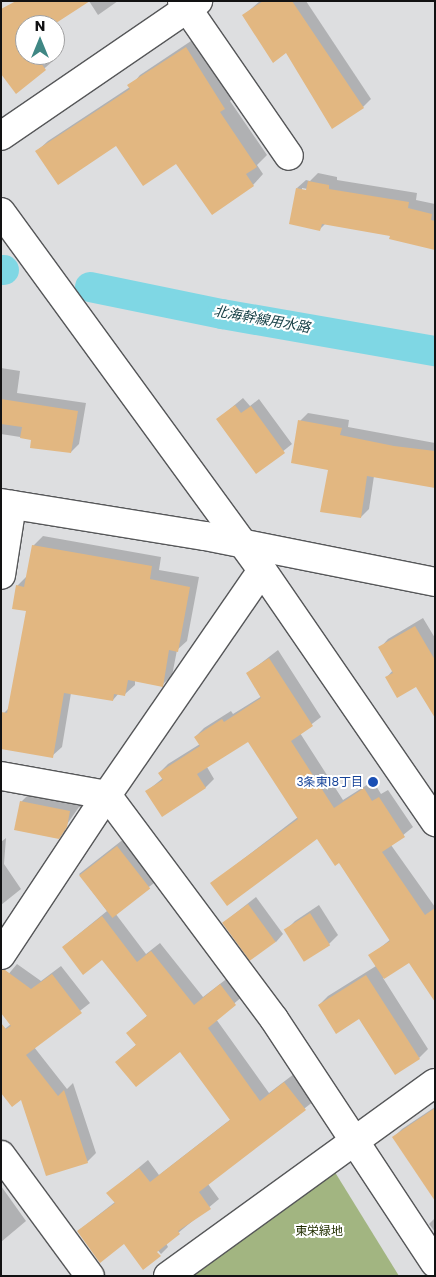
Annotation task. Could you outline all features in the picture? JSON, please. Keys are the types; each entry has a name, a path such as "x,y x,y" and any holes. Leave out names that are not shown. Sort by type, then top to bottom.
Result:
{"street":[{"path":"1,136 189,4 289,156"},
{"path":"1,212 262,570 435,822"},
{"path":"1,575 7,504 242,544 435,582"},
{"path":"1,955 107,795 262,570"},
{"path":"1,776 107,795 274,1020 435,1263"},
{"path":"168,1276 435,1083"},
{"path":"1,1155 90,1276"}],"green space":[{"name":"東栄緑地","path":"333,1169 399,1276 172,1276"}],"building":[{"path":"16,1 90,1 65,17 65,15 15,15 15,65 42,65 46,70 16,94 1,74 1,9"},
{"path":"263,1 292,1 364,108 332,129 286,53 273,63 242,15"},
{"path":"186,47 225,109 220,112 257,167 246,174 254,186 212,215 176,164 143,186 116,146 58,185 35,151 130,89 127,85"},
{"path":"308,181 329,185 329,189 409,202 408,208 432,214 431,220 435,221 435,250 389,239 390,236 322,224 320,231 289,224 296,188 306,190"},
{"path":"1,399 78,411 71,453 30,448 31,440 20,438 22,427 1,424"},
{"path":"235,405 241,413 251,406 285,453 256,474 216,419"},
{"path":"298,420 342,428 340,435 394,446 435,451 435,488 367,476 361,518 320,512 328,470 291,463"},
{"path":"32,545 152,566 150,579 190,587 178,652 169,650 163,687 128,680 125,696 114,694 113,701 64,693 53,758 1,749 1,712 7,713 26,611 12,609 16,585 24,587"},
{"path":"415,626 435,660 435,718 416,687 397,698 385,677 393,673 378,647"},
{"path":"269,658 313,726 291,741 334,808 364,788 372,801 379,797 405,837 382,852 425,915 435,908 435,1002 409,963 384,979 368,955 390,941 339,863 335,866 317,839 227,906 210,883 298,819 248,742 197,774 206,788 162,817 145,791 163,780 158,773 200,746 194,737 222,719 224,722 261,698 246,673"},
{"path":"20,801 70,811 67,827 59,839 14,830"},
{"path":"117,846 150,889 112,918 79,876"},
{"path":"248,904 276,942 250,961 222,923"},
{"path":"310,913 330,945 304,962 284,929"},
{"path":"102,916 137,962 151,951 194,1005 220,984 236,1005 208,1028 260,1101 284,1082 306,1110 199,1192 211,1209 178,1231 180,1234 157,1252 161,1256 143,1270 124,1244 100,1263 77,1231 115,1203 106,1193 139,1168 150,1182 230,1120 180,1052 136,1087 115,1062 136,1045 126,1033 147,1016 102,960 83,975 62,947"},
{"path":"1,970 5,970 31,989 52,974 82,1013 26,1055 58,1096 64,1090 88,1163 46,1176 21,1100 12,1107 1,1093 1,1023 6,1029 11,1026 1,1013"},
{"path":"366,975 420,1059 395,1075 359,1019 336,1034 318,1005"},
{"path":"435,1108 435,1201 392,1137"}],"waterway":[{"name":"北海幹線用水路","path":"90,287 222,314 435,351"}],"place":[{"name":"3条東18丁目","path":"373,782"}]}
